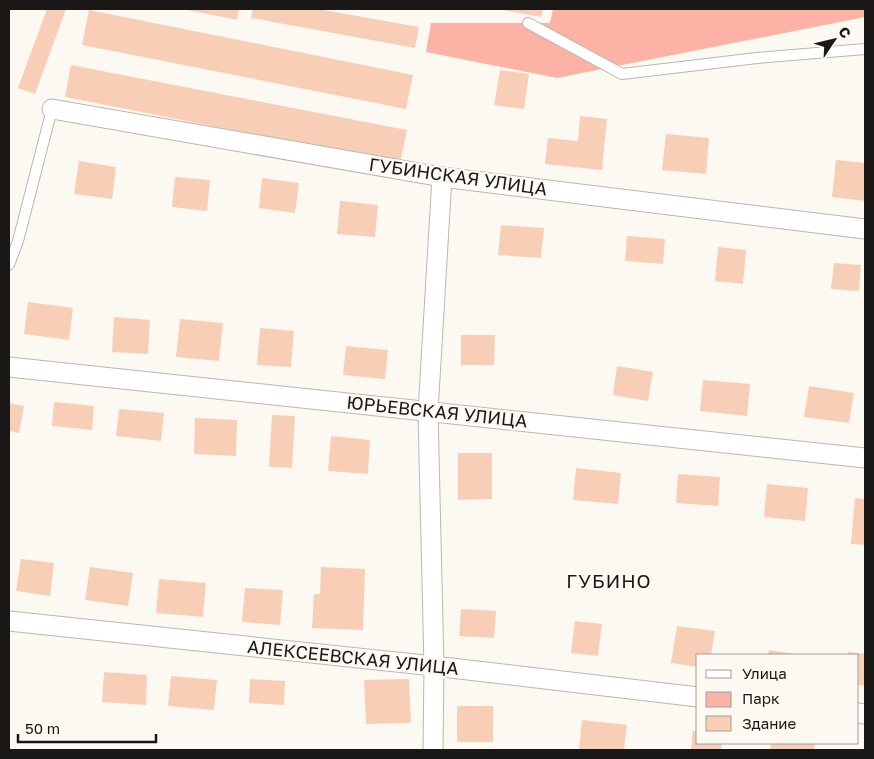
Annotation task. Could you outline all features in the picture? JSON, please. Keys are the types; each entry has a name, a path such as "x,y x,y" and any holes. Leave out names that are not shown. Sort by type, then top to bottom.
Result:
{"street":[{"name":"ГУБИНСКАЯ УЛИЦА","path":"52,110 442,177 865,229"},
{"path":"433,750 434,666 428,412 442,177"},
{"name":"ЮРЬЕВСКАЯ УЛИЦА","path":"9,367 865,458"},
{"name":"АЛЕКСЕЕВСКАЯ УЛИЦА","path":"9,621 434,666 696,697"}],"lane":[{"path":"528,23 622,74 757,58 865,49"},
{"path":"9,265 18,240 52,110"}],"green space":[{"path":"553,9 865,9 865,17 557,78 426,52 431,23 550,23"}],"building":[{"path":"47,9 66,9 35,94 18,88"},
{"path":"183,9 239,9 237,20"},
{"path":"253,9 318,9 419,27 415,48 251,18"},
{"path":"497,9 543,9 541,17"},
{"path":"89,10 413,75 406,109 82,45"},
{"path":"71,65 407,130 400,163 65,97"},
{"path":"500,70 529,74 524,109 494,105"},
{"path":"580,116 607,119 602,170 545,164 548,138 578,141"},
{"path":"666,134 709,138 706,174 662,170"},
{"path":"836,160 865,163 865,201 832,197"},
{"path":"79,161 116,167 112,199 74,194"},
{"path":"175,177 210,180 207,211 172,207"},
{"path":"262,178 299,183 295,213 259,208"},
{"path":"340,201 378,205 375,237 337,234"},
{"path":"501,225 544,228 541,258 498,255"},
{"path":"627,236 665,239 663,264 625,261"},
{"path":"718,247 746,250 743,284 715,281"},
{"path":"834,263 861,265 859,291 831,289"},
{"path":"28,302 73,308 69,340 24,334"},
{"path":"114,317 150,320 148,354 112,352"},
{"path":"180,319 223,323 219,361 176,357"},
{"path":"260,328 294,331 291,367 257,365"},
{"path":"461,335 495,335 494,365 461,365"},
{"path":"346,346 388,350 385,379 343,375"},
{"path":"617,366 653,372 648,401 613,395"},
{"path":"703,380 750,384 747,416 700,411"},
{"path":"809,386 854,393 849,423 804,417"},
{"path":"54,402 94,406 92,430 52,426"},
{"path":"9,403 24,406 19,433 9,431"},
{"path":"119,409 164,413 161,441 116,436"},
{"path":"272,415 295,416 292,468 269,467"},
{"path":"195,418 237,420 236,456 194,454"},
{"path":"331,436 370,440 368,474 328,471"},
{"path":"458,453 492,453 492,499 458,500"},
{"path":"576,468 621,473 618,504 573,500"},
{"path":"678,474 720,477 718,506 676,503"},
{"path":"767,484 808,488 805,521 764,517"},
{"path":"855,498 865,499 865,545 851,544"},
{"path":"21,559 54,563 50,596 16,591"},
{"path":"90,567 133,573 128,606 85,600"},
{"path":"321,567 365,569 363,630 312,628 314,594 320,594"},
{"path":"159,579 206,583 203,617 156,613"},
{"path":"245,588 283,590 280,625 242,622"},
{"path":"461,609 496,611 494,638 459,636"},
{"path":"575,621 602,624 598,656 571,653"},
{"path":"677,626 715,631 711,654 696,654 696,667 671,663"},
{"path":"769,650 795,654 768,654"},
{"path":"848,652 865,654 865,686 859,685 859,654 848,654"},
{"path":"104,672 147,675 146,705 102,702"},
{"path":"171,676 217,680 214,710 168,706"},
{"path":"250,679 285,681 284,705 249,703"},
{"path":"409,679 411,723 366,724 364,680"},
{"path":"457,706 493,706 493,742 457,742"},
{"path":"582,720 627,725 624,750 579,750"},
{"path":"693,731 696,731 696,744 722,744 721,750 691,750"},
{"path":"771,744 815,744 814,750 770,750"}],"district":[{"name":"ГУБИНО","path":"609,581"}]}
